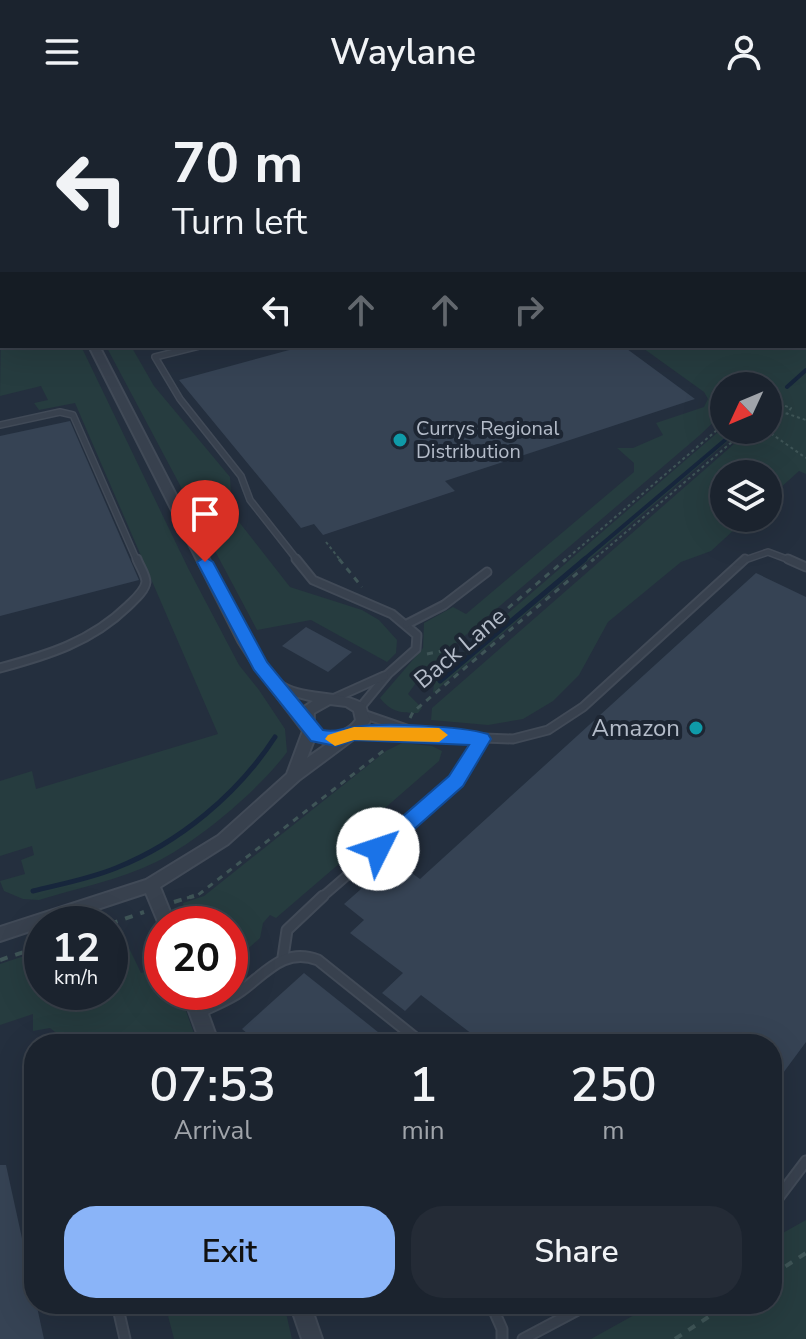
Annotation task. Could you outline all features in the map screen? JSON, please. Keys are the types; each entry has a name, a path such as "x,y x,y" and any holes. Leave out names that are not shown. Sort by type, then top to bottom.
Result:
{"street":[{"path":"95,348 246,643 308,728 326,739 350,735"},
{"path":"0,934 151,885 223,840 294,776 350,735 363,721 361,711 349,701 307,696 276,685"},
{"path":"294,776 308,728 305,718 312,706 331,698"},
{"path":"151,885 159,906"},
{"path":"198,1010 206,1034"},
{"path":"303,1314 312,1339"}],"lane":[{"path":"191,348 155,357 180,399 241,476 250,500 313,580 392,614 417,635 416,649 388,674 361,711 404,732"},
{"path":"0,425 60,412 73,415 146,580 139,595 100,633 60,652 0,668"},
{"path":"350,735 404,732 482,739 530,737 565,721 752,554 760,550 776,553 806,567"},
{"path":"407,624 444,605 487,572"},
{"path":"331,698 388,674"},
{"path":"283,957 287,930 295,921 456,781 482,739"},
{"path":"199,1013 234,996 283,957 306,954 318,960 410,1034"},
{"path":"782,1193 806,1161"},
{"path":"119,1314 125,1339"},
{"path":"495,1314 502,1329 502,1339"},
{"path":"523,1339 570,1314"}],"path":[{"path":"782,405 791,408 787,414"},
{"path":"782,412 806,420"},
{"path":"416,658 462,647 710,436"},
{"path":"782,441 806,458"},
{"name":"Back Lane","path":"162,906 198,895 404,732 413,712 729,444"},
{"path":"326,542 368,594 362,603"},
{"path":"0,960 24,952"},
{"path":"782,1269 806,1253"},
{"path":"675,1339 713,1314"}],"green space":[{"path":"1,348 82,348 188,568 239,665 285,729 287,752 244,798 172,853 128,874 39,900 23,899 4,891 0,881 25,874 21,860 34,855 32,846 0,856 0,781 32,771 36,789 218,734 75,403 39,410 34,403 48,400 41,386 0,396"},
{"path":"107,348 132,348 154,386 230,477 232,513 290,587 362,610 379,620 397,640 396,653 387,662 311,620 257,630"},
{"path":"643,348 806,348 806,474 799,471 782,486 782,460 716,460 734,444 782,444 782,372 710,372 710,425 425,670 408,694 422,708 418,713 392,709 380,698 423,648 424,623 453,607 466,614 634,472 634,463 617,448 633,448 663,435 656,423 704,407 708,399 704,392"},
{"path":"710,439 710,444 725,444 433,693 434,683 448,665"},
{"path":"710,465 710,532 732,532 711,551 681,562 608,622 579,675 553,701 523,719 488,725 431,720 432,708"},
{"path":"402,743 432,746 442,751 439,761 354,835 347,857 276,918 270,915 263,923 260,938 248,949 248,906 184,906 183,903 204,896 386,751"},
{"path":"128,946 141,973 144,972 144,1010 186,1010 194,1034 58,1034 50,1028 33,1031 33,1014 0,1025 0,964 24,956 24,1010 128,1010"},
{"path":"806,1220 806,1339 591,1339 636,1314 782,1314 782,1233"},
{"path":"168,1314 286,1314 292,1339 174,1339"}],"building":[{"name":"Currys Regional Distribution","path":"297,348 626,348 695,399 445,481 455,491 323,535 314,524 301,528 179,380"},
{"path":"70,421 139,580 0,616 0,436"},
{"name":"Amazon","path":"756,573 806,597 806,1042 782,1074 782,1034 472,1034 421,995 405,1011 382,993 403,973 350,933 364,920 344,904 394,860 420,879"},
{"path":"306,627 352,652 328,672 282,646"},
{"path":"304,973 380,1034 248,1034 242,1029"},
{"path":"0,1165 6,1165 24,1247 24,1314 39,1314 44,1339 0,1339"}],"waterway":[{"path":"787,387 806,370"},
{"path":"582,561 720,444"},
{"path":"440,681 585,559"},
{"path":"33,891 106,872 162,845 225,797 275,737"}],"slow traffic":[{"path":"335,739 354,733 439,735"}],"place":[{"name":"Currys Regional Distribution","path":"400,440"},
{"name":"Amazon","path":"696,728"}],"route":[{"path":"205,562 260,665 317,736 336,739 354,733 421,734 482,739 456,781 378,849"}]}
